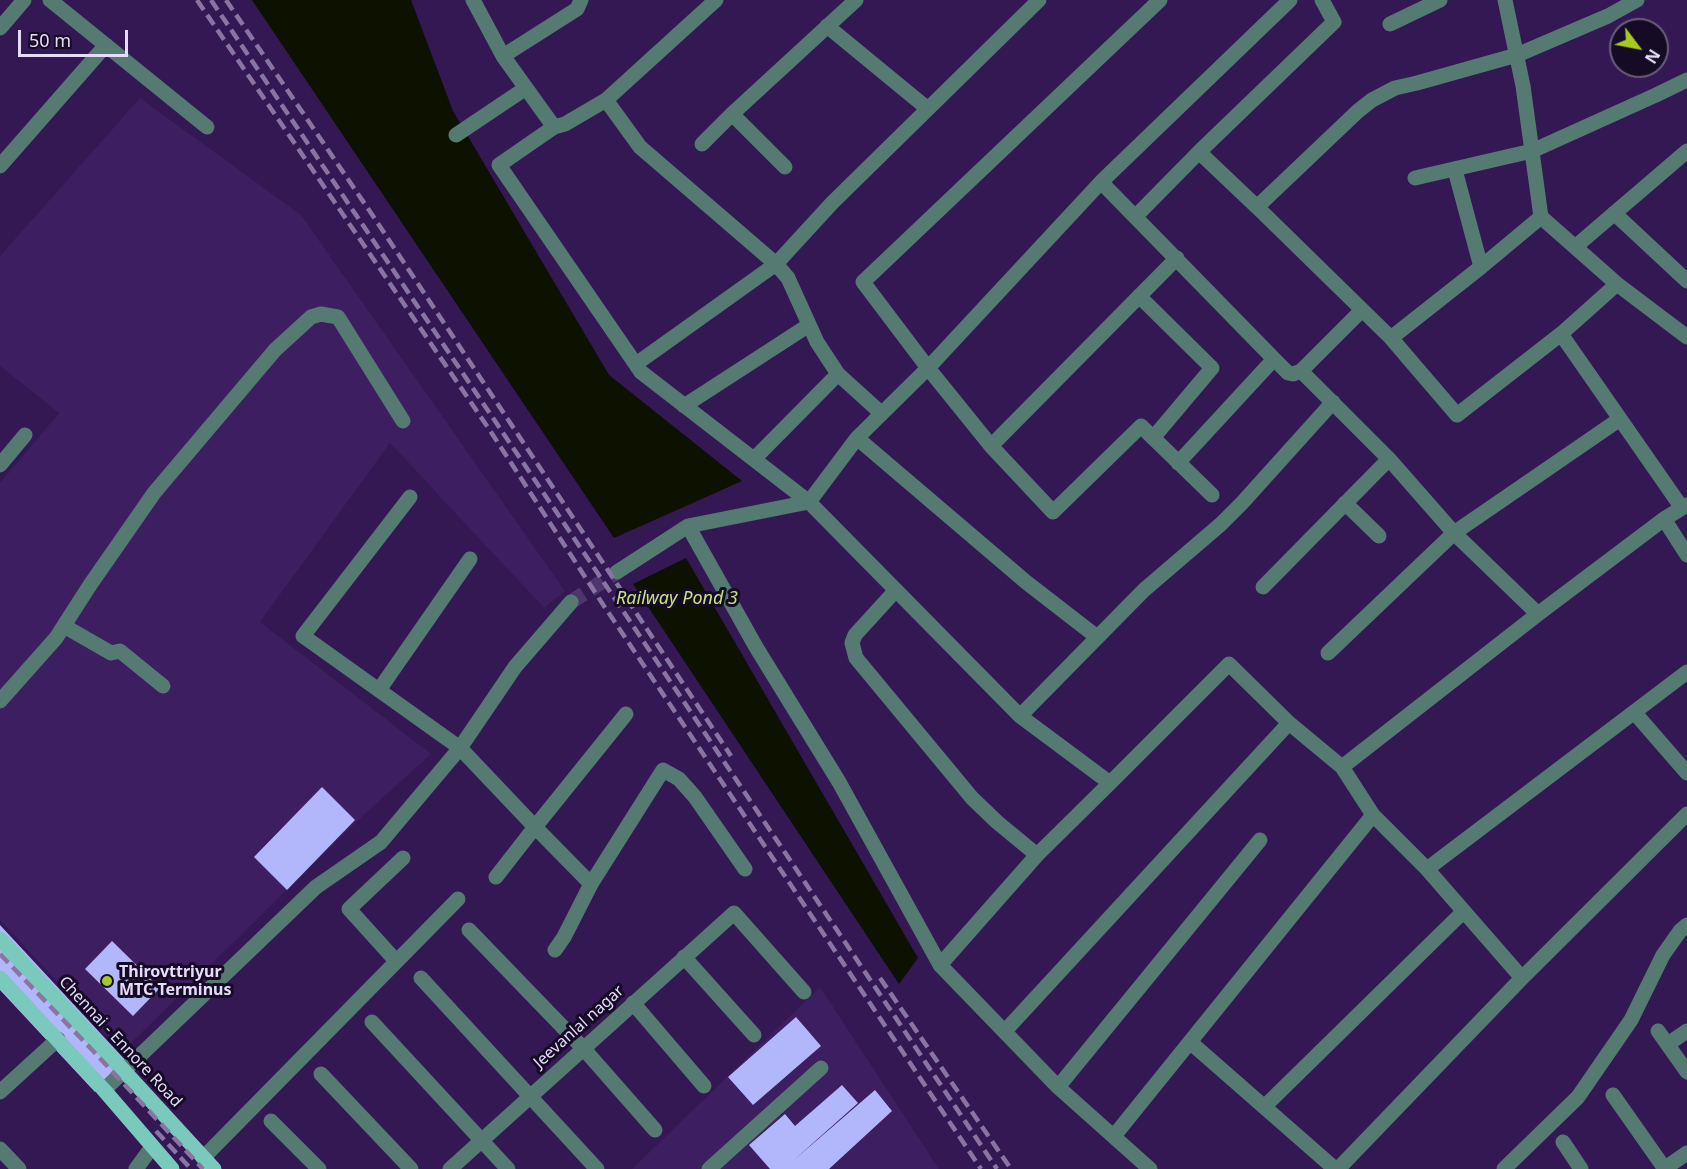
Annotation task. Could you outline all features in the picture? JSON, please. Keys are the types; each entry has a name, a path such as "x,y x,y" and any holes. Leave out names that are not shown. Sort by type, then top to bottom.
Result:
{"main road":[{"name":"Chennai - Ennore Road","path":"0,939 208,1163"},
{"path":"0,978 104,1090 172,1169"}],"street":[{"path":"2,21 24,0"},
{"path":"51,0 207,127"},
{"path":"473,0 503,56 554,128"},
{"path":"503,56 577,9 581,0"},
{"path":"716,0 606,100 554,128 499,165 641,372 809,502 1020,716 1110,783"},
{"path":"702,144 856,0"},
{"path":"636,364 776,264 832,203 1039,0"},
{"path":"1160,0 863,282 928,368 992,446 1053,512 1141,426 1212,495"},
{"path":"617,572 688,526 809,502 857,438 928,368 1101,182 1290,0"},
{"path":"1136,217 1199,152 1334,22 1322,0"},
{"path":"1390,24 1440,0"},
{"path":"1505,0 1523,86 1541,217 1617,284 1687,338"},
{"path":"1257,207 1372,100 1395,88 1517,56 1608,16 1637,0"},
{"path":"827,26 928,109"},
{"path":"0,166 106,45"},
{"path":"1415,178 1532,151 1687,80"},
{"path":"456,135 526,88"},
{"path":"606,100 640,147 776,264 788,278 817,342 838,374 881,413"},
{"path":"732,114 786,167"},
{"path":"1575,247 1687,151"},
{"path":"1199,152 1391,338 1457,415 1561,334 1617,284"},
{"path":"1455,170 1481,267"},
{"path":"1101,182 1288,373 1301,371 1362,310"},
{"path":"1614,213 1687,281"},
{"path":"1391,338 1541,217"},
{"path":"992,446 1177,258"},
{"path":"1139,296 1212,368 1153,438"},
{"path":"0,701 56,638 154,493 275,350 311,317 321,314 338,317 403,421"},
{"path":"684,405 809,325"},
{"path":"1342,766 1538,614 1664,519 1685,506 1561,334"},
{"path":"1179,463 1274,358"},
{"path":"1301,371 1389,459 1454,533 1538,614"},
{"path":"754,459 838,374"},
{"path":"1020,716 1144,590 1242,504 1333,402"},
{"path":"1328,653 1454,533 1620,418"},
{"path":"0,465 25,435"},
{"path":"857,438 1026,582 1097,637"},
{"path":"1263,587 1389,459"},
{"path":"410,496 303,636 459,748 591,884"},
{"path":"1345,503 1379,536"},
{"path":"1664,519 1687,555"},
{"path":"688,526 756,647 839,782 940,965 1058,1087 1150,1169"},
{"path":"379,690 470,559"},
{"path":"896,590 855,635 852,643 856,658 972,798 1037,855"},
{"path":"104,1090 316,887 381,842 459,748 515,667 571,602"},
{"path":"64,626 111,653 120,651 163,686"},
{"path":"940,965 1037,855 1228,664 1288,723 1342,766 1373,815 1427,869 1522,978"},
{"path":"1427,869 1687,672"},
{"path":"1634,712 1687,773"},
{"path":"496,878 626,714"},
{"path":"1005,1031 1288,723"},
{"path":"555,950 591,884 663,770 679,779 695,797 745,869"},
{"path":"1190,1042 1337,1169 1522,978 1687,814"},
{"path":"1114,1136 1373,815"},
{"path":"1058,1087 1260,840"},
{"path":"396,961 349,909 403,858"},
{"path":"208,1163 396,961 458,899"},
{"path":"1264,1107 1464,910"},
{"name":"Jeevanlal nagar","path":"450,1169 734,913 804,992"},
{"path":"1504,1169 1578,1097 1631,1020 1663,955 1687,925"},
{"path":"469,930 583,1048 655,1130"},
{"path":"684,957 754,1035"},
{"path":"421,978 597,1169"},
{"path":"633,1003 704,1086"},
{"path":"372,1022 508,1169"},
{"path":"1658,1031 1687,1072"},
{"path":"1668,1044 1687,1031"},
{"path":"0,1092 58,1039"},
{"path":"709,1169 820,1068"},
{"path":"321,1074 411,1169"},
{"path":"1613,1095 1664,1169 1687,1153"},
{"path":"271,1121 318,1169"},
{"path":"1563,1142 1581,1169"},
{"path":"136,1169 152,1147"},
{"path":"0,1149 19,1169"}],"shaded area":[{"path":"140,98 301,215 565,591 544,608 390,443 260,622 431,754 357,821 122,1052 0,920 0,483 59,413 0,366 0,256"},
{"path":"820,987 939,1169 632,1169"}],"water":[{"path":"252,0 411,0 453,111 609,375 742,481 614,538"},
{"name":"Railway Pond 3","path":"686,558 918,958 899,984 633,584"}],"building":[{"path":"322,787 355,820 287,890 254,857"},
{"path":"0,925 127,1062 95,1092 0,990"},
{"path":"112,941 160,988 133,1016 85,969"},
{"path":"796,1017 821,1046 753,1105 728,1077"},
{"path":"842,1085 858,1103 794,1160 875,1090 892,1111 829,1169 770,1169 749,1145 785,1114 795,1126"}],"tunnel":[{"path":"571,602 617,572"}],"railway":[{"path":"197,0 489,429 602,603 981,1169"},
{"path":"211,0 997,1169"},
{"path":"226,0 373,216 731,756"},
{"path":"0,954 203,1169"},
{"path":"880,978 1011,1169"},
{"path":"156,1131 191,1169"}],"place":[{"name":"Thirovttriyur MTC Terminus","path":"107,981"}]}
